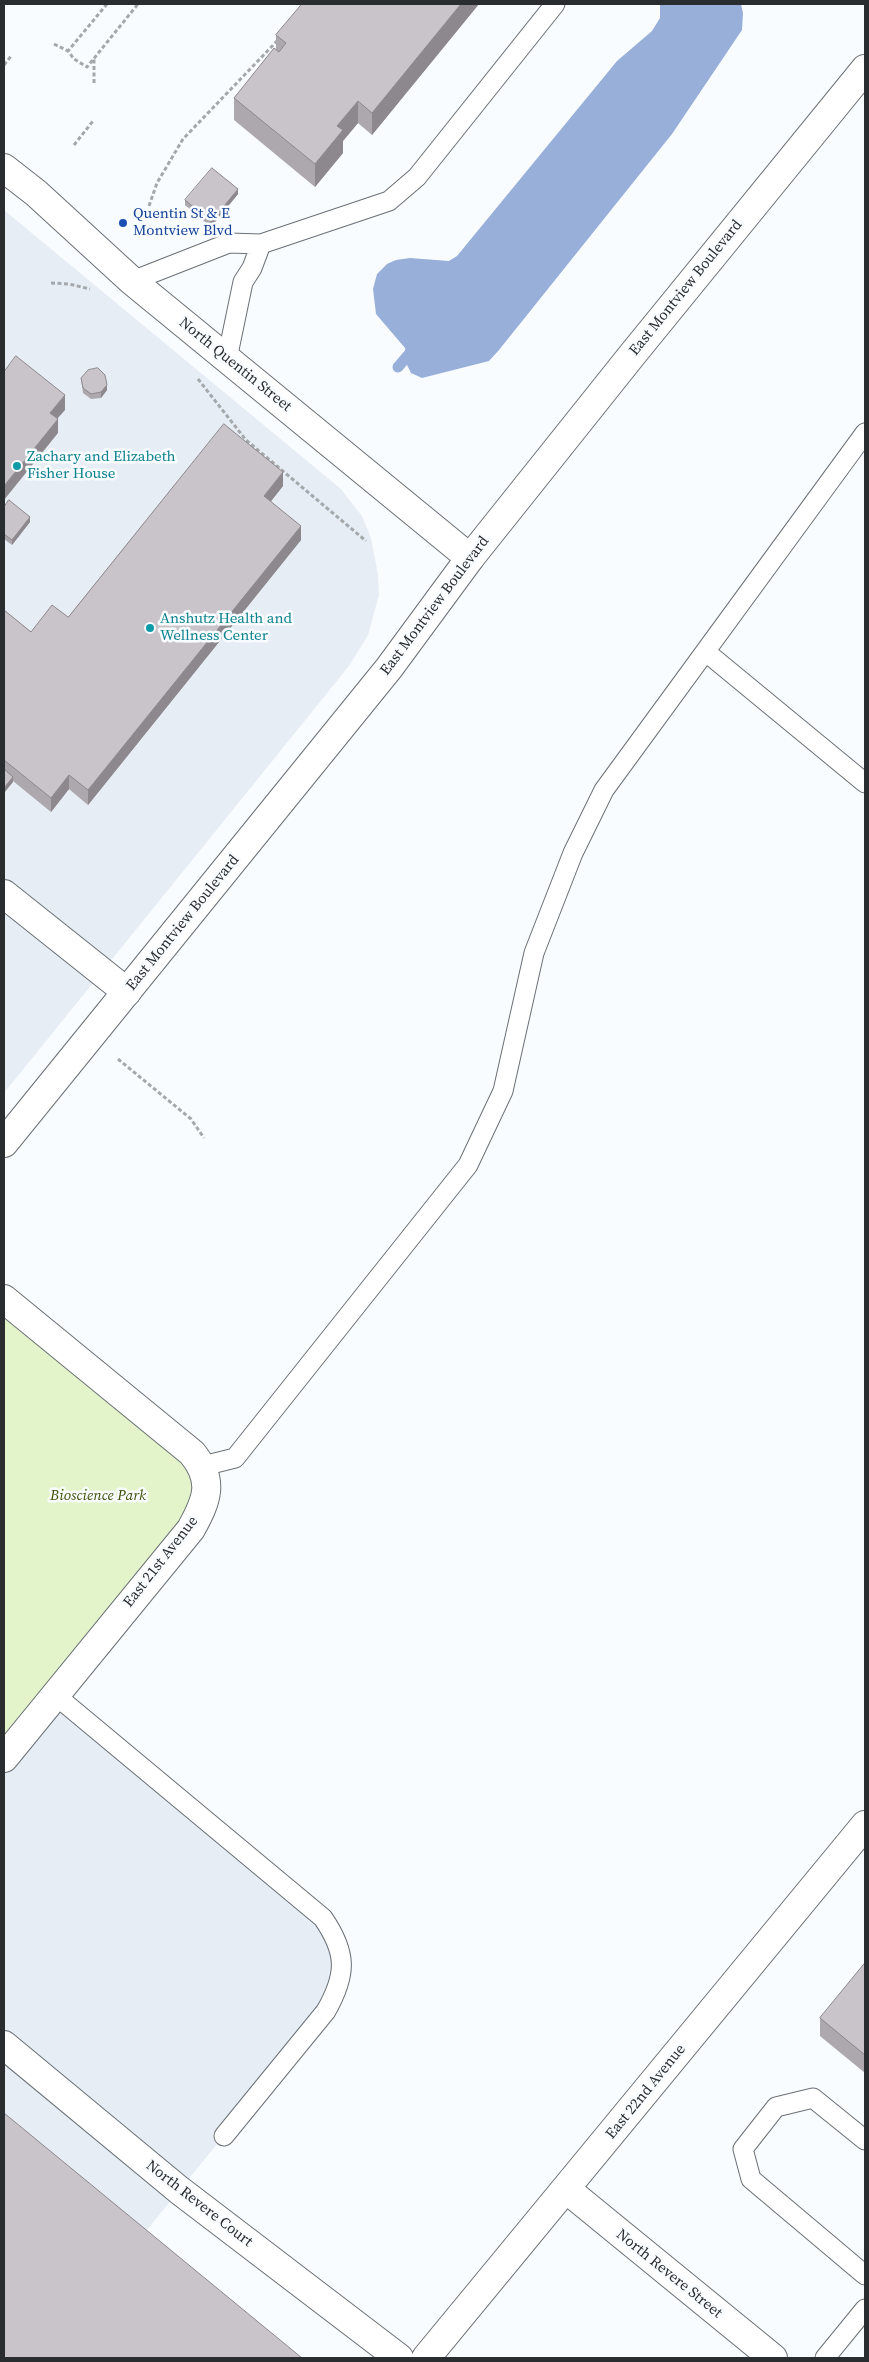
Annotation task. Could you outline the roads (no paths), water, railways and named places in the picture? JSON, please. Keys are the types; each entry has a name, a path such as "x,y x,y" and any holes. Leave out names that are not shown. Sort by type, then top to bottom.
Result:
{"street":[{"name":"East Montview Boulevard","path":"4,1143 389,668 470,558 865,68"},
{"name":"North Quentin Street","path":"4,168 36,193 132,281 470,558"},
{"path":"4,894 127,992"},
{"path":"4,1299 192,1452 203,1466"},
{"name":"East 21st Avenue","path":"4,1758 54,1694 191,1529 206,1497 207,1482 203,1466"},
{"name":"East 22nd Avenue","path":"426,2358 865,1825"},
{"name":"North Revere Court","path":"4,2044 179,2190 399,2358"},
{"name":"North Revere Street","path":"566,2189 772,2358"}],"lane":[{"path":"132,281 229,243 261,244 389,201 417,177 555,4"},
{"path":"227,359 242,282 252,268 261,244"},
{"path":"203,1466 235,1458 468,1166 503,1091 534,953 572,853 604,790 865,433"},
{"path":"706,652 865,783"},
{"path":"54,1694 323,1918 336,1937 342,1955 337,1991 326,2010 224,2136"},
{"path":"865,2140 813,2098 776,2107 743,2149 751,2179 865,2275"},
{"path":"825,2358 865,2309"}],"water":[{"path":"660,4 741,4 743,13 742,30 672,134 489,361 422,378 411,373 407,365 405,348 376,314 373,289 377,274 387,264 396,260 410,258 449,261 457,256 617,61 652,31 660,18"}],"waterway":[{"path":"398,367 416,346"}],"place":[{"name":"Quentin St & E Montview Blvd","path":"123,223"},
{"name":"Zachary and Elizabeth Fisher House","path":"17,466"},
{"name":"Anshutz Health and Wellness Center","path":"150,628"}],"park label":[{"name":"Bioscience Park","path":"98,1496"}]}
